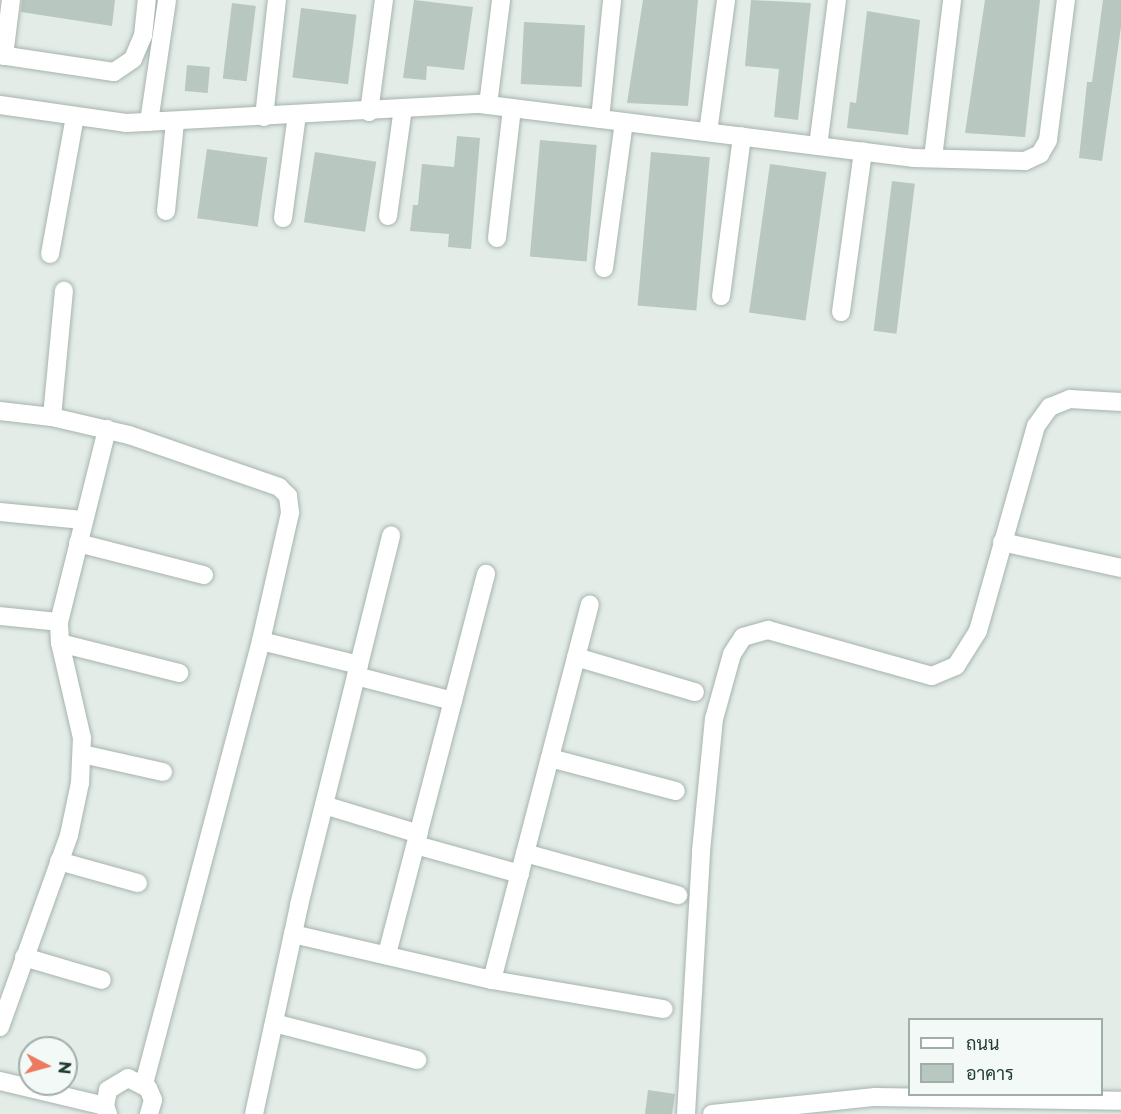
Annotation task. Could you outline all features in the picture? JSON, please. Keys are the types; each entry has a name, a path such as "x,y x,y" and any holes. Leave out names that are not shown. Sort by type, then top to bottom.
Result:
{"street":[{"path":"11,0 2,56 114,72 133,59 142,36 147,0"},
{"path":"149,122 167,0"},
{"path":"264,117 277,0"},
{"path":"369,112 384,0"},
{"path":"488,105 501,0"},
{"path":"600,119 612,0"},
{"path":"708,132 726,0"},
{"path":"818,146 837,0"},
{"path":"933,158 952,0"},
{"path":"0,105 75,117 175,122 488,105 863,152 933,158 1025,161 1040,154 1048,140 1066,0"},
{"path":"388,216 404,108"},
{"path":"497,238 512,108"},
{"path":"283,218 297,116"},
{"path":"50,254 75,117"},
{"path":"166,211 175,122"},
{"path":"604,268 624,122"},
{"path":"721,296 742,136"},
{"path":"841,312 863,152"},
{"path":"52,417 64,291"},
{"path":"686,1114 701,851 714,719 732,654 743,637 768,630 932,676 956,666 978,631 1036,426 1050,407 1070,399 1121,402"},
{"path":"0,411 52,417 107,429 279,488 288,496 290,513 261,641 144,1083 151,1094 151,1114"},
{"path":"0,1027 75,813 82,754 79,720 60,643 59,622 107,429"},
{"path":"0,512 84,520"},
{"path":"254,1114 293,934 391,535"},
{"path":"1002,542 1121,568"},
{"path":"78,543 204,575"},
{"path":"387,954 486,574"},
{"path":"492,980 590,605"},
{"path":"0,616 59,622"},
{"path":"261,641 453,701"},
{"path":"60,643 179,673"},
{"path":"576,657 695,692"},
{"path":"82,754 163,772"},
{"path":"550,758 676,791"},
{"path":"324,805 417,840 520,874"},
{"path":"525,853 678,895"},
{"path":"58,861 138,883"},
{"path":"293,934 492,980 664,1009"},
{"path":"24,957 102,980"},
{"path":"274,1023 417,1060"},
{"path":"0,1081 107,1110 108,1090 120,1080 144,1083"},
{"path":"712,1114 875,1096 1121,1101"}],"building":[{"path":"22,0 115,0 112,26 21,12"},
{"path":"414,0 473,7 464,70 427,66 426,80 403,78"},
{"path":"643,0 698,0 688,106 627,103"},
{"path":"751,0 811,3 798,120 774,117 779,69 745,66"},
{"path":"985,0 1040,0 1025,137 965,133"},
{"path":"1103,0 1121,0 1121,27 1102,161 1079,158 1087,82 1092,82"},
{"path":"232,3 256,6 247,81 223,78"},
{"path":"301,8 357,15 348,84 292,77"},
{"path":"867,11 920,20 908,135 847,128 850,102 856,103"},
{"path":"524,22 585,25 582,87 521,84"},
{"path":"187,65 210,67 208,93 185,91"},
{"path":"457,136 480,138 471,249 448,247 449,234 410,231 413,205 418,205 422,164 454,167"},
{"path":"540,140 597,145 587,262 530,257"},
{"path":"207,149 267,157 258,227 197,218"},
{"path":"315,152 376,162 365,232 304,222"},
{"path":"651,152 710,157 696,311 638,305"},
{"path":"770,164 826,172 806,320 749,313"},
{"path":"892,181 915,184 896,334 874,331"},
{"path":"648,1090 675,1094 672,1114 645,1114"}]}
